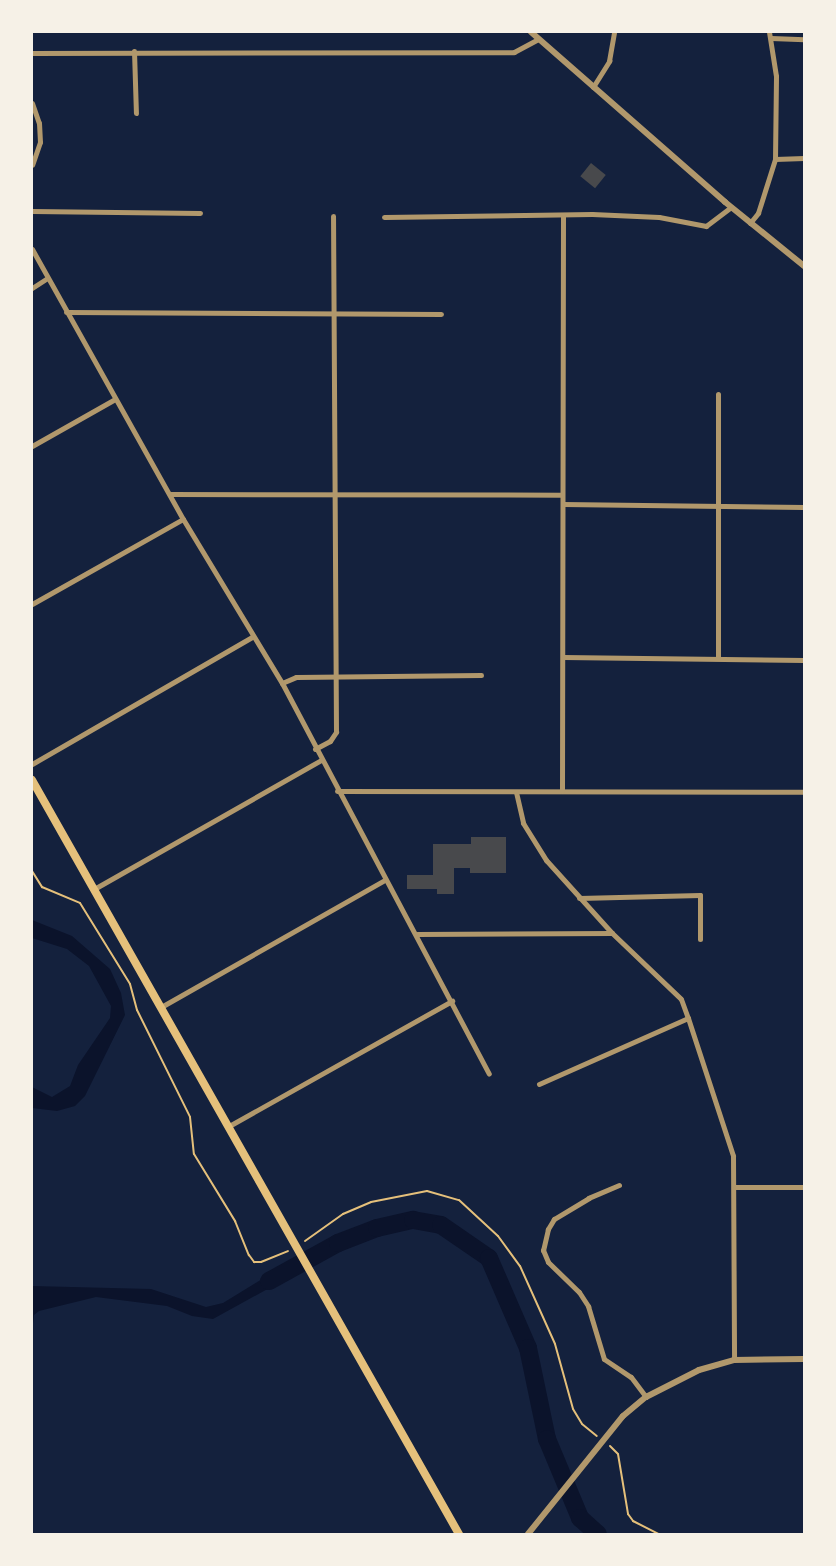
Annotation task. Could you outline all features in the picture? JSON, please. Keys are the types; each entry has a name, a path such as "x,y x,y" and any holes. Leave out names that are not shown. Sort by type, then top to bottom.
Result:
{"main road":[{"path":"32,780 459,1535"}],"street":[{"path":"531,32 731,207 804,266"},
{"path":"593,87 609,61 614,32"},
{"path":"750,223 758,213 775,159 776,76 770,35 804,39"},
{"path":"32,53 514,52 538,39"},
{"path":"134,51 136,113"},
{"path":"32,103 39,123 40,142 32,165"},
{"path":"775,159 804,159"},
{"path":"384,217 659,216 706,226 731,207"},
{"path":"32,211 200,213"},
{"path":"562,791 563,215"},
{"path":"315,750 330,741 336,732 333,216"},
{"path":"32,249 46,279 183,519 282,683 315,750 417,934 489,1073"},
{"path":"32,288 46,279"},
{"path":"66,312 441,314"},
{"path":"718,394 718,658"},
{"path":"32,446 116,399"},
{"path":"170,494 562,495"},
{"path":"563,504 804,507"},
{"path":"32,604 183,519"},
{"path":"32,764 252,637"},
{"path":"563,657 804,660"},
{"path":"282,683 296,677 481,675"},
{"path":"94,889 321,760"},
{"path":"337,791 804,792"},
{"path":"516,792 523,823 533,843 612,933 681,999 688,1017 733,1156 736,1186 734,1360"},
{"path":"161,1007 385,880"},
{"path":"579,898 700,895 700,939"},
{"path":"417,934 612,933"},
{"path":"229,1126 452,1001"},
{"path":"540,1084 688,1017"},
{"path":"619,1185 589,1198 554,1219 548,1229 543,1250 548,1262 579,1292 588,1306 604,1359 631,1377 646,1397"},
{"path":"736,1186 804,1187"},
{"path":"528,1535 623,1416 646,1397 699,1370 734,1360 804,1359"}],"path":[{"path":"32,871 42,887 80,903 130,984 137,1010 188,1111 192,1123 194,1154 235,1221 249,1255 254,1262 261,1262 289,1250"},
{"path":"300,1244 343,1214 370,1202 427,1191 450,1195 459,1200 498,1236 520,1266 555,1344 573,1409 582,1424 618,1454 628,1514 633,1521 659,1535"}],"water":[{"path":"32,920 72,936 110,969 121,993 125,1015 85,1096 75,1106 57,1111 32,1108 32,1087 52,1097 70,1086 78,1065 110,1018 111,1006 89,966 67,949 32,938"},
{"path":"285,1265 291,1276 213,1319 192,1316 167,1306 96,1297 39,1311 34,1315 32,1332 32,1286 151,1289 206,1307 223,1303"}],"building":[{"path":"591,163 606,175 595,188 580,176"},
{"path":"471,837 506,837 506,873 470,873 470,868 454,868 454,894 437,894 437,889 407,889 407,875 433,875 433,844 471,844"}],"waterway":[{"path":"269,1281 338,1243 377,1228 413,1220 441,1225 489,1258 528,1348 547,1439 580,1518 598,1534"}]}
